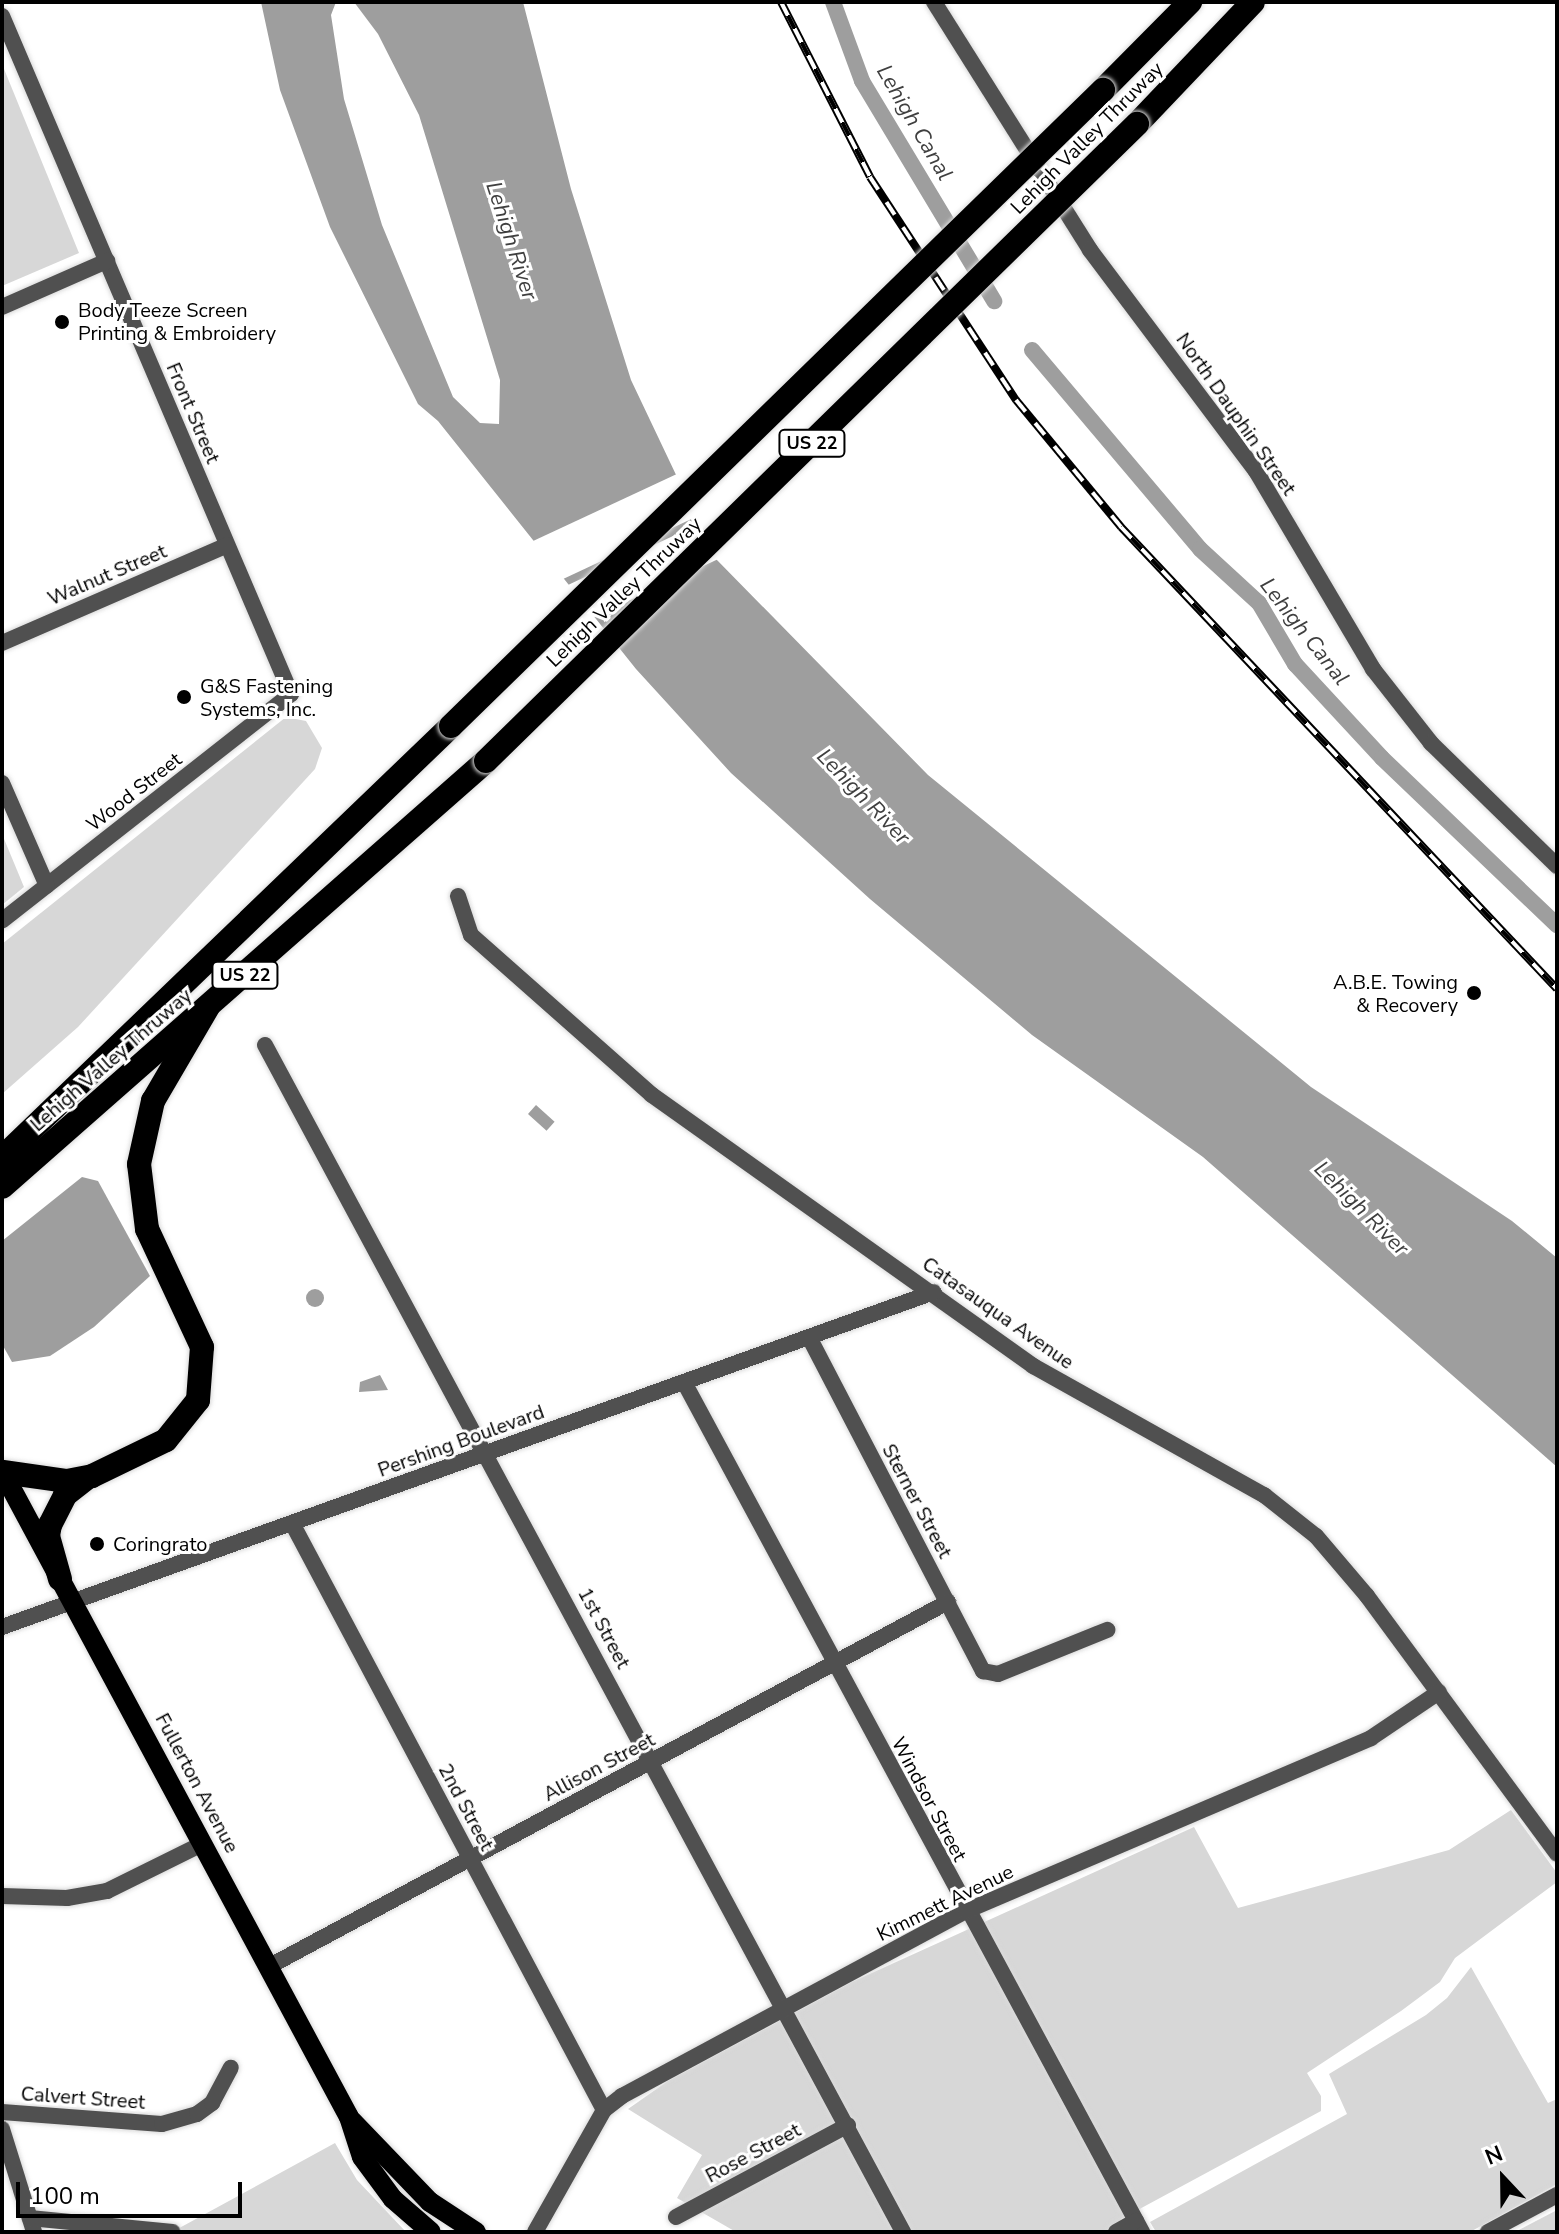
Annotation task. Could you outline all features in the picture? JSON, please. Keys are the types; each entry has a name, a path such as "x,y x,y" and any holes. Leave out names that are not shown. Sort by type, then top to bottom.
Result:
{"highway":[{"name":"Lehigh Valley Thruway","path":"2,1158 451,726 1190,2"},
{"name":"Lehigh Valley Thruway","path":"2,1187 486,761 1137,124 1253,2"},
{"path":"60,1579 48,1536 65,1495 92,1476 166,1440 192,1411 201,1387 202,1347 147,1229 139,1164 153,1101 208,1007"},
{"path":"2,1472 57,1481 92,1476"}],"main road":[{"name":"Fullerton Avenue","path":"2,1472 349,2117 362,2157 376,2179 431,2232"},
{"name":"Fullerton Avenue","path":"349,2117 430,2202 476,2232"}],"street":[{"name":"North Dauphin Street","path":"934,2 1090,250 1256,471 1373,669 1431,743 1557,866"},
{"name":"Front Street","path":"2,16 291,694"},
{"path":"2,307 107,261"},
{"name":"Walnut Street","path":"2,643 227,545"},
{"name":"Wood Street","path":"2,921 291,694"},
{"path":"2,783 47,886"},
{"name":"Catasauqua Avenue","path":"458,896 471,935 629,1077 934,1292 1033,1366 1286,1510 1334,1555 1557,1854"},
{"name":"1st Street","path":"265,1045 653,1761 903,2232"},
{"name":"Pershing Boulevard","path":"2,1627 934,1292"},
{"name":"Sterner Street","path":"809,1337 983,1671 998,1674 1107,1630"},
{"name":"Windsor Street","path":"684,1382 966,1911 1139,2227"},
{"name":"2nd Street","path":"292,1523 604,2110"},
{"name":"Allison Street","path":"268,1967 948,1602"},
{"name":"Kimmett Avenue","path":"604,2110 783,2007 966,1911 1371,1738 1439,1692"},
{"path":"2,1896 67,1898 107,1891 202,1844"},
{"name":"Calvert Street","path":"2,2112 162,2124 197,2114 212,2103 231,2068"},
{"path":"535,2232 604,2110"},
{"name":"Rose Street","path":"676,2217 848,2125"},
{"path":"2,2129 32,2225 172,2230"},
{"path":"1488,2232 1557,2195"},
{"path":"1116,2232 1139,2227"}],"shaded area":[{"path":"2,64 79,253 2,286"},
{"path":"286,717 306,721 322,748 315,769 78,1027 2,1094 2,944"},
{"path":"2,834 24,887 2,905"},
{"path":"1511,1810 1557,1873 1557,1882 1455,1958 1440,1982 1307,2073 1321,2096 1321,2111 1121,2219 1128,2232 736,2232 677,2198 702,2155 628,2109 668,2081 852,1982 1194,1827 1238,1908 1449,1850"},
{"path":"1471,1967 1548,2103 1557,2099 1557,2184 1470,2232 1156,2232 1150,2222 1347,2114 1329,2074 1426,2015 1447,1998"},
{"path":"335,2143 357,2180 406,2232 172,2232"},
{"path":"1557,2210 1557,2232 1515,2232"}],"water":[{"name":"Lehigh River","path":"261,2 336,2 331,15 344,99 382,225 453,397 480,423 499,424 500,380 419,115 378,34 354,2 523,2 571,189 631,380 716,559 928,775 1311,1087 1512,1221 1557,1258 1557,1467 1203,1157 1032,1035 870,899 731,773 636,669 438,421 418,404 330,227 280,90"},
{"path":"536,1105 555,1122 547,1131 528,1114"},
{"path":"82,1177 98,1181 150,1276 94,1327 50,1356 12,1362 2,1344 2,1241"},
{"path":"315,1289 324,1298 315,1307 306,1298"},
{"path":"380,1375 388,1390 359,1392 360,1382"}],"pier":[{"path":"679,473 699,516 553,584 533,541"},
{"path":"703,522 720,558 585,621 568,585"}],"waterway":[{"name":"Lehigh Canal","path":"833,2 862,81 994,301"},
{"name":"Lehigh Canal","path":"1032,350 1200,549 1259,603 1295,664 1382,758 1557,925"}],"railway":[{"path":"781,2 870,177 1016,400 1121,527 1557,989"}],"place":[{"name":"Body Teeze Screen Printing & Embroidery","path":"62,322"},
{"name":"G&S Fastening Systems, Inc.","path":"184,697"},
{"name":"A.B.E. Towing & Recovery","path":"1474,993"},
{"name":"Coringrato","path":"97,1544"}]}
